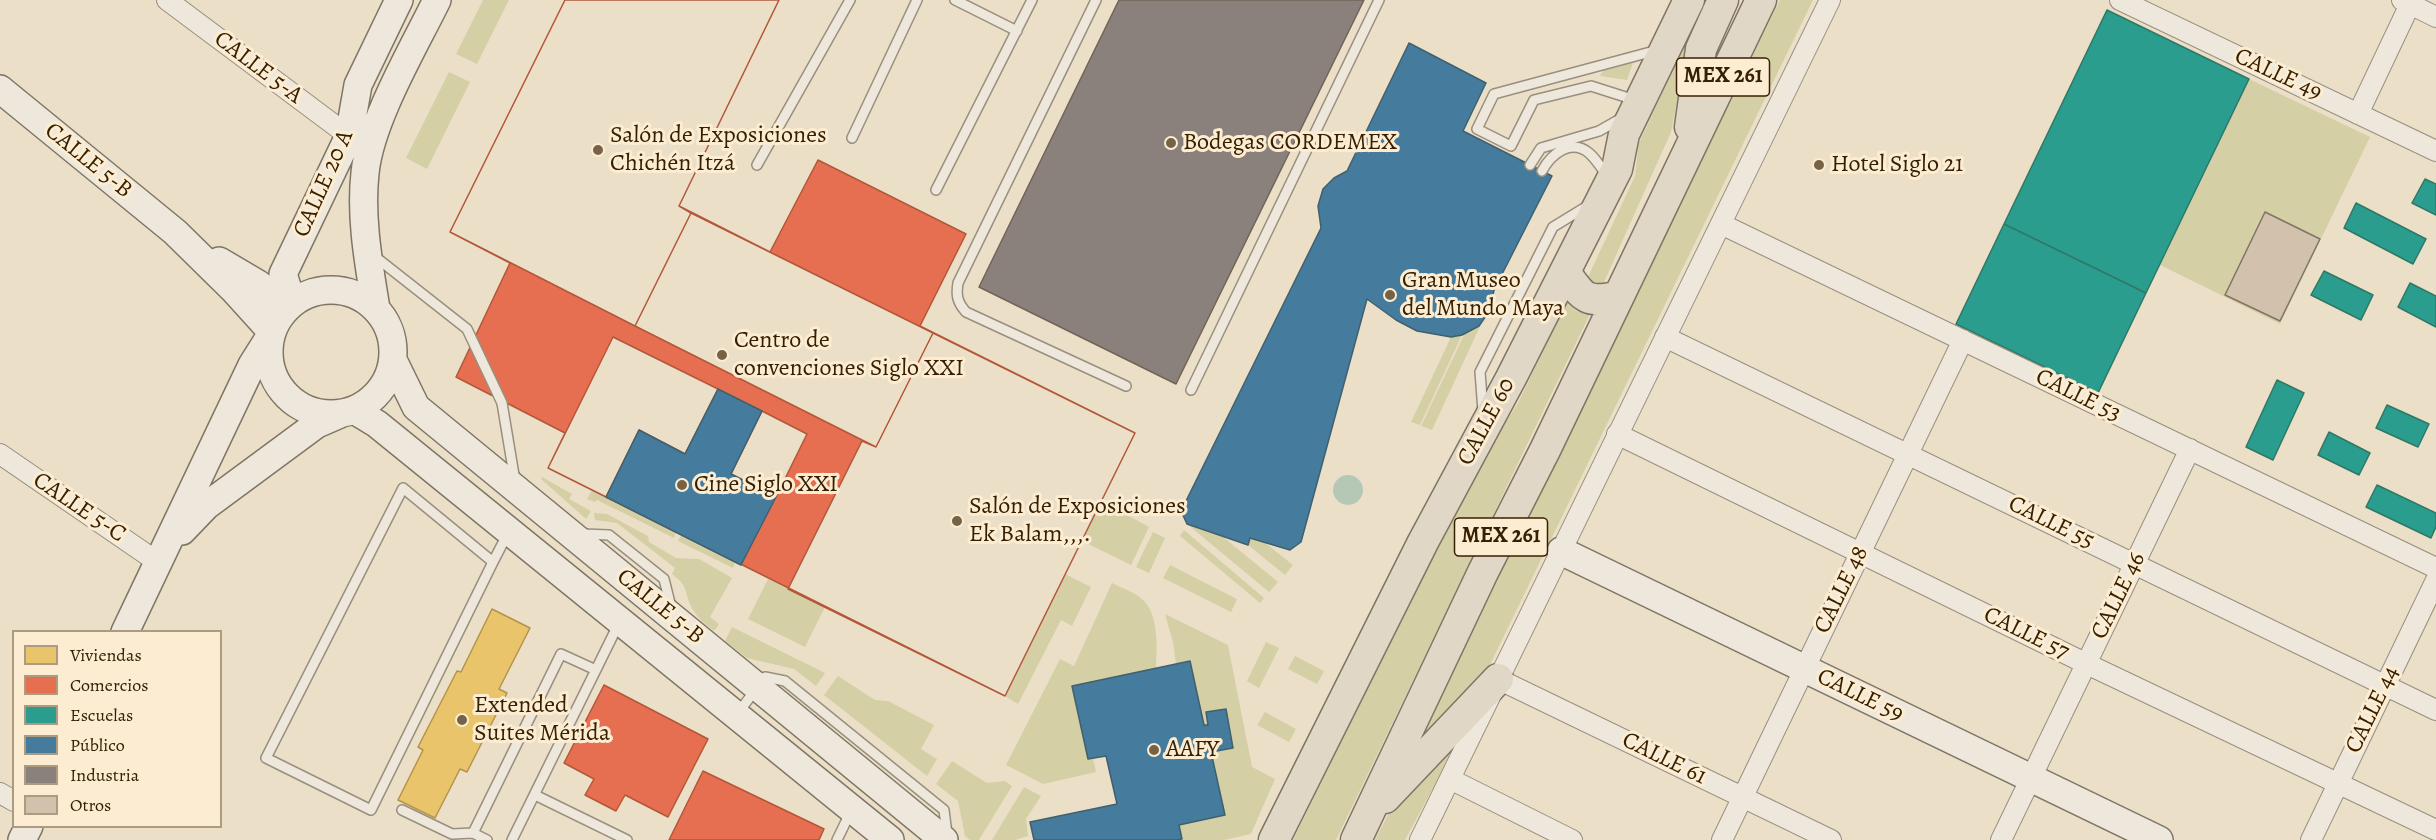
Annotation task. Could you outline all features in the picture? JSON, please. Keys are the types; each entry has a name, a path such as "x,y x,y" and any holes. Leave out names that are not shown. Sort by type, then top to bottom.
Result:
{"main road":[{"name":"CALLE 60","path":"1274,840 1423,542 1617,169 1624,134 1689,0"},
{"path":"1686,154 1701,49 1724,0"},
{"name":"MEX 261","path":"1362,829 1483,572 1761,0"},
{"path":"1565,272 1582,296 1592,301 1619,296"},
{"path":"1362,829 1498,679"}],"street":[{"name":"CALLE 5-A","path":"168,0 349,136"},
{"name":"CALLE 20 A","path":"290,304 283,274 349,136 358,86 399,0"},
{"name":"CALLE 20 A","path":"376,309 364,208 365,171 374,136 389,97 436,0"},
{"path":"1420,840 1830,0"},
{"name":"CALLE 49","path":"2127,1 2436,151"},
{"path":"2358,114 2408,1 2436,17"},
{"name":"CALLE 5-B","path":"0,89 176,232 233,289 270,335"},
{"name":"CALLE 53","path":"1721,224 2436,567"},
{"name":"CALLE 5-B","path":"176,232 290,304"},
{"path":"126,630 252,365 278,317 290,304 316,291 342,290 355,294 376,309 387,324 393,342 393,360 389,376 380,390 369,402 337,416 206,506 163,555"},
{"path":"270,335 268,353 270,368 285,394 296,404 310,411 337,416"},
{"name":"CALLE 55","path":"1665,338 2436,710"},
{"name":"CALLE 48","path":"1722,840 1963,340"},
{"name":"CALLE 5-B","path":"393,360 416,407 946,840"},
{"name":"CALLE 5-B","path":"337,416 378,424 890,840"},
{"name":"CALLE 57","path":"1617,434 2087,664 2436,830"},
{"name":"CALLE 46","path":"2001,840 2190,449"},
{"name":"CALLE 5-C","path":"0,454 163,555"},
{"name":"CALLE 59","path":"1557,559 2027,784 2159,840"},
{"name":"CALLE 44","path":"2311,840 2436,580"},
{"name":"CALLE 61","path":"1498,679 1831,840"},
{"path":"1450,778 1572,840"},
{"name":"CALLE 59","path":"2027,784 2128,840"}],"lane":[{"path":"757,165 850,0"},
{"path":"852,138 917,0"},
{"path":"955,0 1017,31"},
{"path":"936,190 1032,0"},
{"path":"1096,0 1005,191 958,283 956,292 958,303 966,312 1126,386"},
{"path":"1191,390 1379,0"},
{"path":"1638,105 1591,86 1534,100 1511,146 1476,129 1494,94 1666,48"},
{"path":"1530,165 1541,148 1599,131 1638,105"},
{"path":"1484,427 1480,372 1553,227 1607,188 1589,153 1577,148 1557,152 1549,159 1542,171"},
{"path":"368,251 467,329 502,403 516,489"},
{"path":"493,562 403,488 266,758 370,810 509,530"},
{"path":"512,840 620,621"},
{"path":"473,833 561,654 596,670"},
{"path":"736,715 758,687"},
{"path":"535,795 627,840"},
{"path":"837,840 852,809"},
{"path":"402,810 452,834 473,833 487,840"}],"shaded area":[{"path":"483,0 509,0 477,64 456,54"},
{"path":"1706,0 1710,0 1685,63 1671,132 1601,289 1586,283 1588,277 1635,176 1639,143"},
{"path":"1780,0 1813,0 1485,675 1411,755"},
{"path":"1633,63 1627,80 1600,76 1605,67"},
{"path":"449,72 470,82 427,169 406,158"},
{"path":"2249,79 2370,137 2280,324 2160,265"},
{"path":"1567,302 1576,311 1591,312 1336,840 1293,840 1470,478 1518,403"},
{"path":"1482,322 1432,430 1421,426 1465,333"},
{"path":"1462,335 1420,425 1411,422 1451,337"},
{"path":"1348,475 1359,479 1363,490 1359,501 1348,505 1337,501 1333,490 1337,479"},
{"path":"542,477 572,494 569,499 591,511 586,519 541,479"},
{"path":"592,490 676,532 674,538 597,500 595,502 587,499"},
{"path":"1101,501 1149,527 1131,565 1082,541"},
{"path":"594,513 607,514 648,536 649,542 676,558 699,559 732,578 710,617 719,624 714,631 693,610 683,585 672,574 675,568 617,523 595,520"},
{"path":"1187,524 1222,536 1278,582 1269,592"},
{"path":"1184,530 1264,598 1260,603 1180,536"},
{"path":"1153,532 1165,538 1149,573 1136,567"},
{"path":"681,535 735,562 733,568 678,541"},
{"path":"1250,538 1264,542 1293,565 1285,575 1248,545"},
{"path":"1170,565 1237,599 1231,612 1163,578"},
{"path":"1065,574 1091,587 1072,626 1061,620 1018,704 1005,696"},
{"path":"768,579 825,607 805,647 748,619"},
{"path":"1112,583 1135,594 1148,605 1156,631 1156,668 1072,687 1088,759 1093,758 1096,772 1043,784 1006,765 1060,659 1074,666"},
{"path":"1165,614 1228,645 1252,767 1275,779 1251,834 1224,840 1177,840 1182,839 1179,825 1225,815 1211,752 1233,748 1226,709 1206,712 1208,725 1204,725 1190,661 1176,664"},
{"path":"732,627 825,673 816,686 794,669 747,658 725,641"},
{"path":"1266,642 1279,648 1259,688 1247,681"},
{"path":"1295,656 1324,671 1317,684 1288,669"},
{"path":"838,676 875,700 888,701 934,725 921,749 937,759 927,776 824,695"},
{"path":"1265,712 1296,729 1289,742 1257,725"},
{"path":"1460,738 1405,840 1375,840 1404,784"},
{"path":"952,761 987,783 1005,781 1012,786 979,840 970,840 965,836 958,801 936,784"},
{"path":"1024,787 1041,796 1026,819 1028,836 1015,840 992,840"}],"building: Viviendas":[{"name":"Extended Suites Mérida","path":"492,609 530,628 499,689 507,693 467,772 460,769 435,818 398,800 423,750 418,747 457,671 461,672"}],"building: Comercios":[{"name":"Centro de convenciones Siglo XXI","path":"565,0 779,0 679,206 770,252 818,160 966,234 920,326 1135,433 1005,696 548,468 565,433 456,377 510,263 450,232"},
{"name":"Salón de Exposiciones Chichén Itzá","path":"565,0 779,0 679,206 691,213 635,326 450,232"},
{"path":"691,213 933,333 876,447 635,326"},
{"name":"Salón de Exposiciones Ek Balam,,,.","path":"933,333 1135,433 1005,696 788,589 862,441 876,447"},
{"path":"613,337 718,389 685,454 639,430 606,497 548,468"},
{"path":"762,411 807,434 776,497 731,474"},
{"path":"604,685 708,739 668,817 625,795 616,811 585,795 594,779 564,763"},
{"path":"703,771 824,829 819,840 669,840"}],"building: Escuelas":[{"path":"2107,10 2249,79 2146,293 2004,224"},
{"path":"2425,179 2436,184 2436,215 2412,203"},
{"path":"2356,203 2426,239 2413,264 2344,228"},
{"path":"2004,224 2146,293 2098,393 1956,324"},
{"path":"2324,271 2373,295 2361,320 2311,295"},
{"path":"2410,283 2436,296 2436,327 2398,307"},
{"path":"2277,380 2304,393 2273,460 2246,447"},
{"path":"2387,405 2429,424 2418,447 2376,428"},
{"path":"2329,432 2370,453 2359,475 2318,455"},
{"path":"2377,485 2436,513 2436,527 2431,538 2366,507"}],"building: Público":[{"name":"Gran Museo del Mundo Maya","path":"1409,43 1486,83 1463,131 1552,176 1494,290 1490,310 1479,326 1462,335 1451,337 1417,331 1396,320 1367,299 1301,542 1290,550 1250,538 1248,545 1187,524 1181,511 1321,228 1318,206 1323,189 1334,178 1347,171"},
{"name":"Cine Siglo XXI","path":"718,389 762,411 731,474 776,497 741,565 606,497 639,430 685,454"},
{"name":"AAFY","path":"1190,661 1204,725 1208,725 1206,712 1226,709 1233,748 1211,752 1225,815 1179,825 1182,839 1177,840 1034,840 1030,822 1117,804 1106,756 1088,759 1072,686"}],"building: Industria":[{"name":"Bodegas CORDEMEX","path":"1119,0 1364,0 1176,384 979,287"}],"building: Otros":[{"path":"2265,212 2320,239 2280,321 2225,295"}],"place":[{"name":"Bodegas CORDEMEX","path":"1171,143"},
{"name":"Salón de Exposiciones Chichén Itzá","path":"598,150"},
{"name":"Hotel Siglo 21","path":"1819,165"},
{"name":"Gran Museo del Mundo Maya","path":"1390,295"},
{"name":"Centro de convenciones Siglo XXI","path":"722,355"},
{"name":"Cine Siglo XXI","path":"682,485"},
{"name":"Salón de Exposiciones Ek Balam,,,.","path":"957,521"},
{"name":"Extended Suites Mérida","path":"462,720"},
{"name":"AAFY","path":"1154,750"}]}
